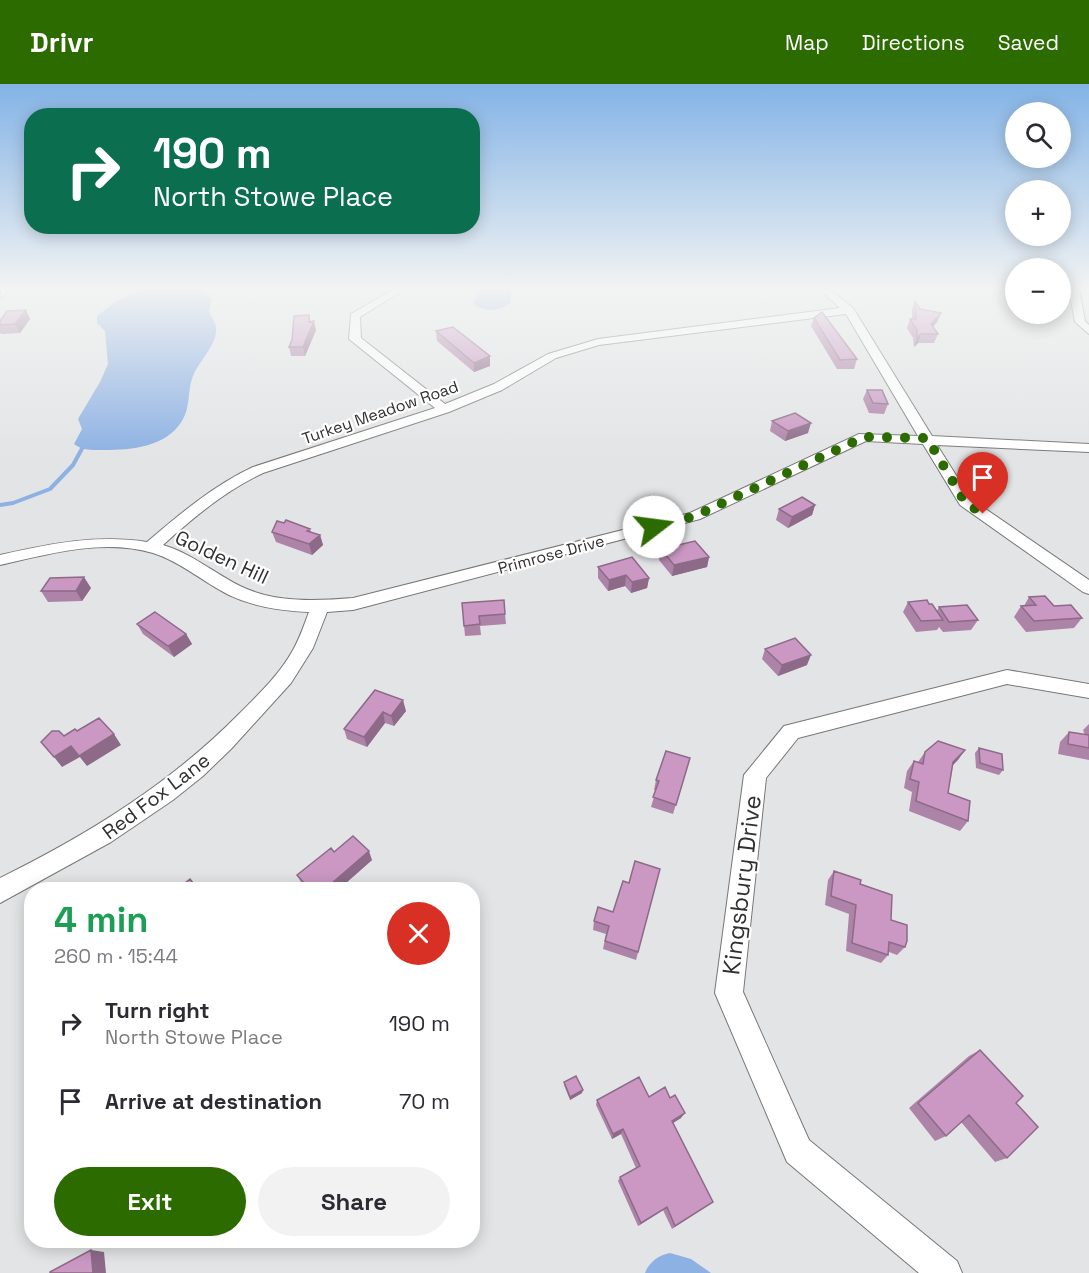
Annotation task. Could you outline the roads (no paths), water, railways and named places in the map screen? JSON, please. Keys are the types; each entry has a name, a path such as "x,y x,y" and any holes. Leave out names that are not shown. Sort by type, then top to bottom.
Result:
{"street":[{"path":"363,344 444,409"},
{"name":"Turkey Meadow Road","path":"151,547 214,492 234,480 444,409 498,387 552,356 588,344"},
{"path":"870,344 965,502 1089,588"},
{"name":"Primrose Drive","path":"320,607 365,601 695,516 864,437 927,438 1089,448"},
{"name":"Golden Hill","path":"0,560 60,546 91,543 151,547 177,557 237,591 269,602 320,607"},
{"name":"Red Fox Lane","path":"0,891 75,853 136,816 190,776 236,733 281,682 302,652 320,607"},
{"name":"Kingsbury Drive","path":"945,1273 798,1151 729,993 755,775 791,732 1007,677 1089,690"}],"water":[{"path":"106,344 212,344 193,376 185,416 175,430 158,442 137,448 88,450 74,444 82,429 78,419 108,364"},
{"path":"670,1253 691,1259 711,1273 645,1273 655,1260"}],"waterway":[{"path":"0,505 13,503 50,489 73,465 84,445"}]}
